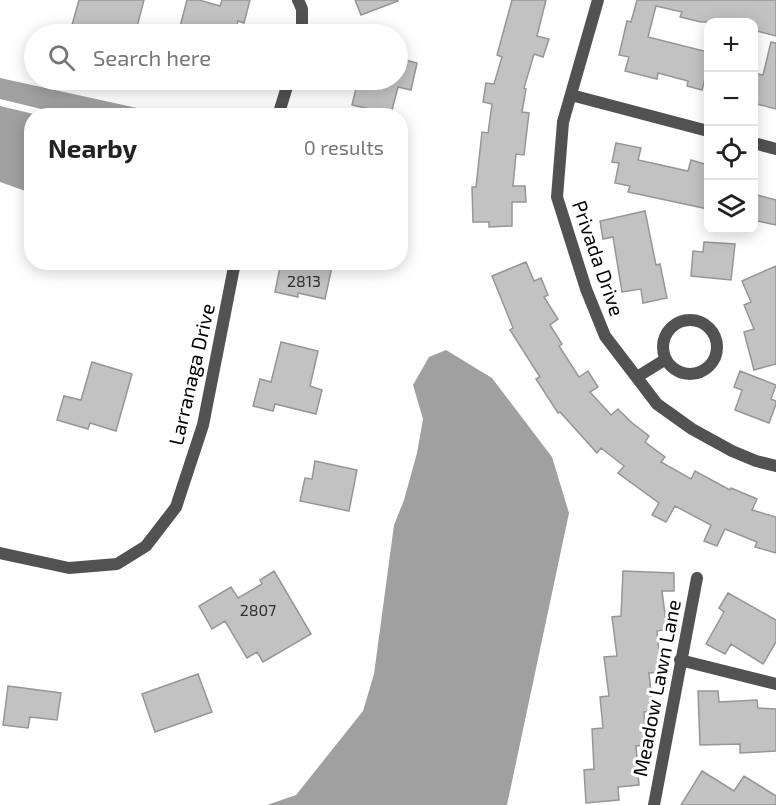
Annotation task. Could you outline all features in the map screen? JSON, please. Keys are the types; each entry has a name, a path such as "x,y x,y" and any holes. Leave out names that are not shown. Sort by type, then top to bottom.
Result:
{"street":[{"path":"298,0 302,9 303,24"},
{"name":"Privada Drive","path":"598,0 563,122 557,197 586,289 605,336 657,404 692,429 732,450 756,461 776,466"},
{"path":"280,108 286,90"},
{"path":"571,95 704,130"},
{"path":"758,144 776,149"},
{"name":"Larranaga Drive","path":"0,553 69,568 117,564 146,546 176,507 203,425 232,270"},
{"path":"696,320 710,328 715,335 717,354 713,363 698,373 679,372 671,367 666,359 664,351 667,334 679,322 696,320"},
{"path":"637,377 666,359"},
{"name":"Meadow Lawn Lane","path":"654,805 697,578"},
{"path":"680,660 776,684"}],"shaded area":[{"path":"0,78 24,83 24,90 55,90 137,108 37,108 0,99"},
{"path":"0,106 24,112 24,191 0,182"},
{"path":"446,350 492,378 552,457 569,513 507,805 267,805 296,795 363,711 374,674 394,525 404,500 417,453 423,419 413,385 429,357"}],"building":[{"path":"79,0 144,0 138,24 72,24"},
{"path":"187,0 199,0 220,6 222,0 250,0 244,23 238,21 237,24 181,24"},
{"path":"355,0 398,0 398,1 361,15"},
{"path":"512,0 546,0 537,36 549,39 543,57 534,54 524,88 526,89 522,112 529,113 524,155 516,154 513,186 525,186 526,202 512,202 512,226 489,227 489,222 473,222 472,187 476,187 482,132 488,133 492,104 483,102 486,83 494,84 502,57 497,55"},
{"path":"637,0 776,0 776,36 758,31 758,18 704,18 704,22 701,22 680,17 682,12 656,6 648,37 704,51 702,90 687,86 688,81 658,73 657,79 625,71 629,57 619,55 627,21 631,22"},
{"path":"771,42 776,43 776,109 758,104 758,74 763,75"},
{"path":"408,61 417,63 411,90 408,89"},
{"path":"356,90 397,90 393,108 365,108 352,105"},
{"path":"616,143 641,148 638,160 688,171 691,160 704,164 704,208 628,192 630,186 615,183 619,163 612,162"},
{"path":"758,195 776,200 776,225 758,221"},
{"path":"645,211 656,265 660,264 667,298 643,303 641,289 622,292 613,237 603,239 600,221"},
{"path":"704,242 735,244 731,280 691,276 693,251 703,252"},
{"path":"526,262 534,281 541,278 548,295 544,297 558,319 550,325 562,344 559,346 579,377 588,371 598,387 590,392 611,415 618,409 649,436 645,442 665,457 661,462 691,479 695,471 730,490 731,488 757,499 752,510 776,517 776,553 755,547 757,542 725,529 717,546 704,541 711,525 675,506 666,522 652,515 659,503 618,473 624,466 601,448 597,453 560,412 558,413 536,379 540,377 510,330 513,328 492,276"},
{"path":"776,266 776,364 754,370 744,332 754,329 744,305 751,302 742,281"},
{"path":"279,270 331,270 325,299 298,293 298,297 275,292"},
{"path":"281,342 318,351 310,386 322,390 316,414 275,404 273,411 253,406 260,379 271,382"},
{"path":"92,362 132,374 116,431 90,423 88,429 57,420 64,396 81,400"},
{"path":"740,371 776,385 771,399 776,401 776,404 769,423 735,410 742,390 734,387"},
{"path":"315,461 357,470 349,511 300,501 305,478 312,479"},
{"path":"274,571 311,634 263,662 257,652 247,658 225,621 212,629 199,606 231,587 238,598 262,584 260,580"},
{"path":"623,571 674,573 674,591 662,591 667,629 657,631 661,672 649,673 653,711 644,712 646,745 636,746 639,785 618,787 619,800 586,803 584,770 594,769 592,729 603,728 600,697 609,696 604,657 617,656 612,617 621,616"},
{"path":"728,593 776,620 776,642 763,664 731,644 725,654 706,644 724,612 719,608"},
{"path":"198,674 212,712 155,732 142,694"},
{"path":"8,686 61,693 57,720 30,717 28,728 3,725"},
{"path":"698,691 718,691 719,702 757,700 758,708 776,709 776,751 740,753 740,744 700,745"},
{"path":"702,771 734,791 744,776 776,796 776,805 681,805"}]}
